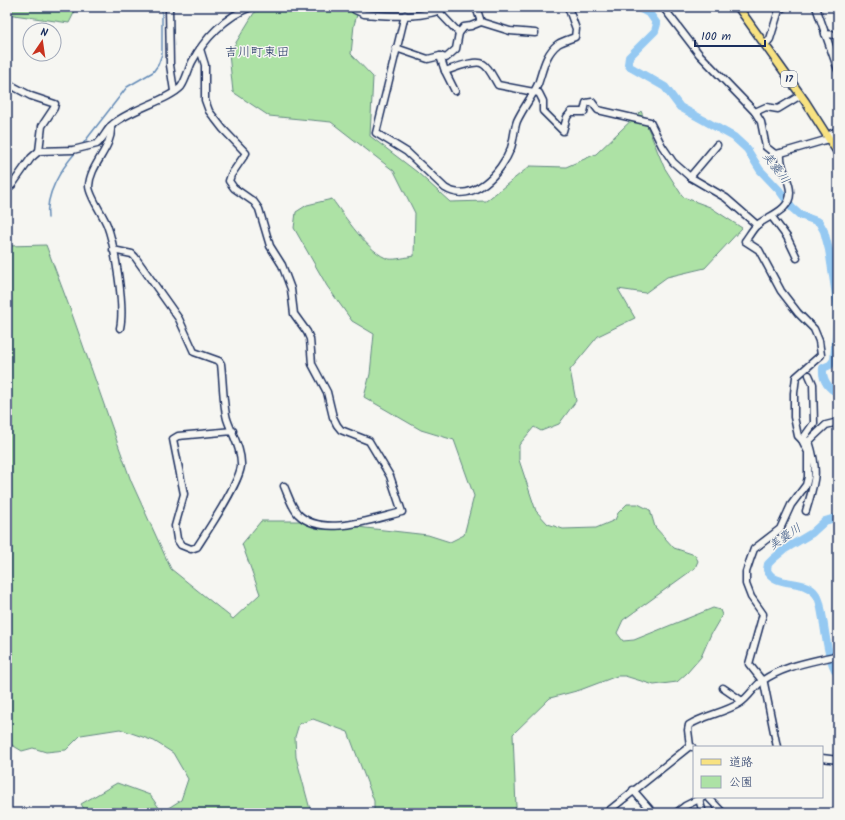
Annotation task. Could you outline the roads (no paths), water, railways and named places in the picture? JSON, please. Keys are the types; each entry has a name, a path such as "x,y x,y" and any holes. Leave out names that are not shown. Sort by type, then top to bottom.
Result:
{"main road":[{"name":"17","path":"738,7 800,95 838,153"}],"street":[{"path":"169,7 170,65 174,91"},
{"path":"7,189 12,186 31,158 39,151 89,147 100,141 111,126 136,110 167,96 180,88 200,49 213,33 226,21 251,7"},
{"path":"354,7 355,10 364,14 422,16 439,12 448,7"},
{"path":"476,7 481,22"},
{"path":"404,15 376,133 407,152 435,180 452,192 460,193 476,188 494,176 503,163 511,147 517,122 534,91 542,67 559,43 575,37 576,29 568,7"},
{"path":"663,7 699,54 755,112 761,122 766,147 775,154 829,139 832,134 838,131"},
{"path":"765,45 770,39 779,10 784,7"},
{"path":"816,7 838,70"},
{"path":"439,12 459,33"},
{"path":"396,48 428,59 440,56 446,58 456,49 459,33 464,27 481,22 510,31 535,33"},
{"path":"825,34 838,35"},
{"path":"200,49 205,65 205,100 209,111 223,130 246,154 231,175 229,181 234,188 254,202 259,208 270,246 282,265 291,289 294,314 307,332 310,340 312,364 327,392 333,417 337,425 341,430 369,441 390,476 402,512 350,524 325,525 312,522 298,513 284,486"},
{"path":"440,56 445,71 455,91"},
{"path":"445,71 479,62 484,64 498,85 539,93 543,101 543,111 563,131 567,117 571,112 584,112 586,103 592,102 598,110 650,122 662,146 673,162 690,177 726,198 757,225"},
{"path":"7,83 31,96 55,104 42,126 39,151"},
{"path":"755,112 766,107 778,109 800,95"},
{"path":"111,126 109,140 92,174 89,186 108,226 122,310 120,328"},
{"path":"690,177 717,144"},
{"path":"781,153 780,160 790,192 790,198 772,217 757,225 745,241 759,250 781,291 798,313 814,329 819,341 820,355 796,377 794,417 798,436 806,441 815,460 816,480 806,511"},
{"path":"772,217 787,237 797,258"},
{"path":"113,250 132,254 136,257 175,314 194,352 219,361 224,383 227,418 232,431 241,466 238,479 201,541 197,547 191,549 181,545 177,539 175,526 184,494 173,439 178,436 232,431"},
{"path":"754,640 762,622 763,614 751,597 746,584 746,572 754,550 780,528 791,505 806,485 809,461 806,441 814,423 813,384 809,375"},
{"path":"806,441 826,425 838,422"},
{"path":"754,626 754,640 749,664 764,685 778,746"},
{"path":"606,813 633,790 692,747 688,730 689,725 742,701 762,681 794,666 837,655"},
{"path":"723,688 742,701"},
{"path":"823,758 838,760"},
{"path":"633,790 653,813"},
{"path":"676,813 701,798 704,813"},
{"path":"709,798 716,808 723,813"}],"waterway":[{"path":"82,145 127,87 153,72 158,65 162,54 162,7"},
{"name":"美嚢川","path":"637,7 650,14 657,24 655,31 629,57 628,64 630,67 665,87 680,107 734,137 747,149 760,170 779,190 792,208 800,215 819,222 824,231 829,250 838,309 834,360 830,365 823,368 823,372 826,383 831,389 838,393"},
{"path":"48,218 49,200 55,182 76,152"},
{"name":"美嚢川","path":"838,517 825,521 812,533 785,549 768,564 767,570 771,576 776,579 810,588 815,593 820,605 826,641 832,662 838,675"}],"district":[{"name":"吉川町東田","path":"257,52"}]}
